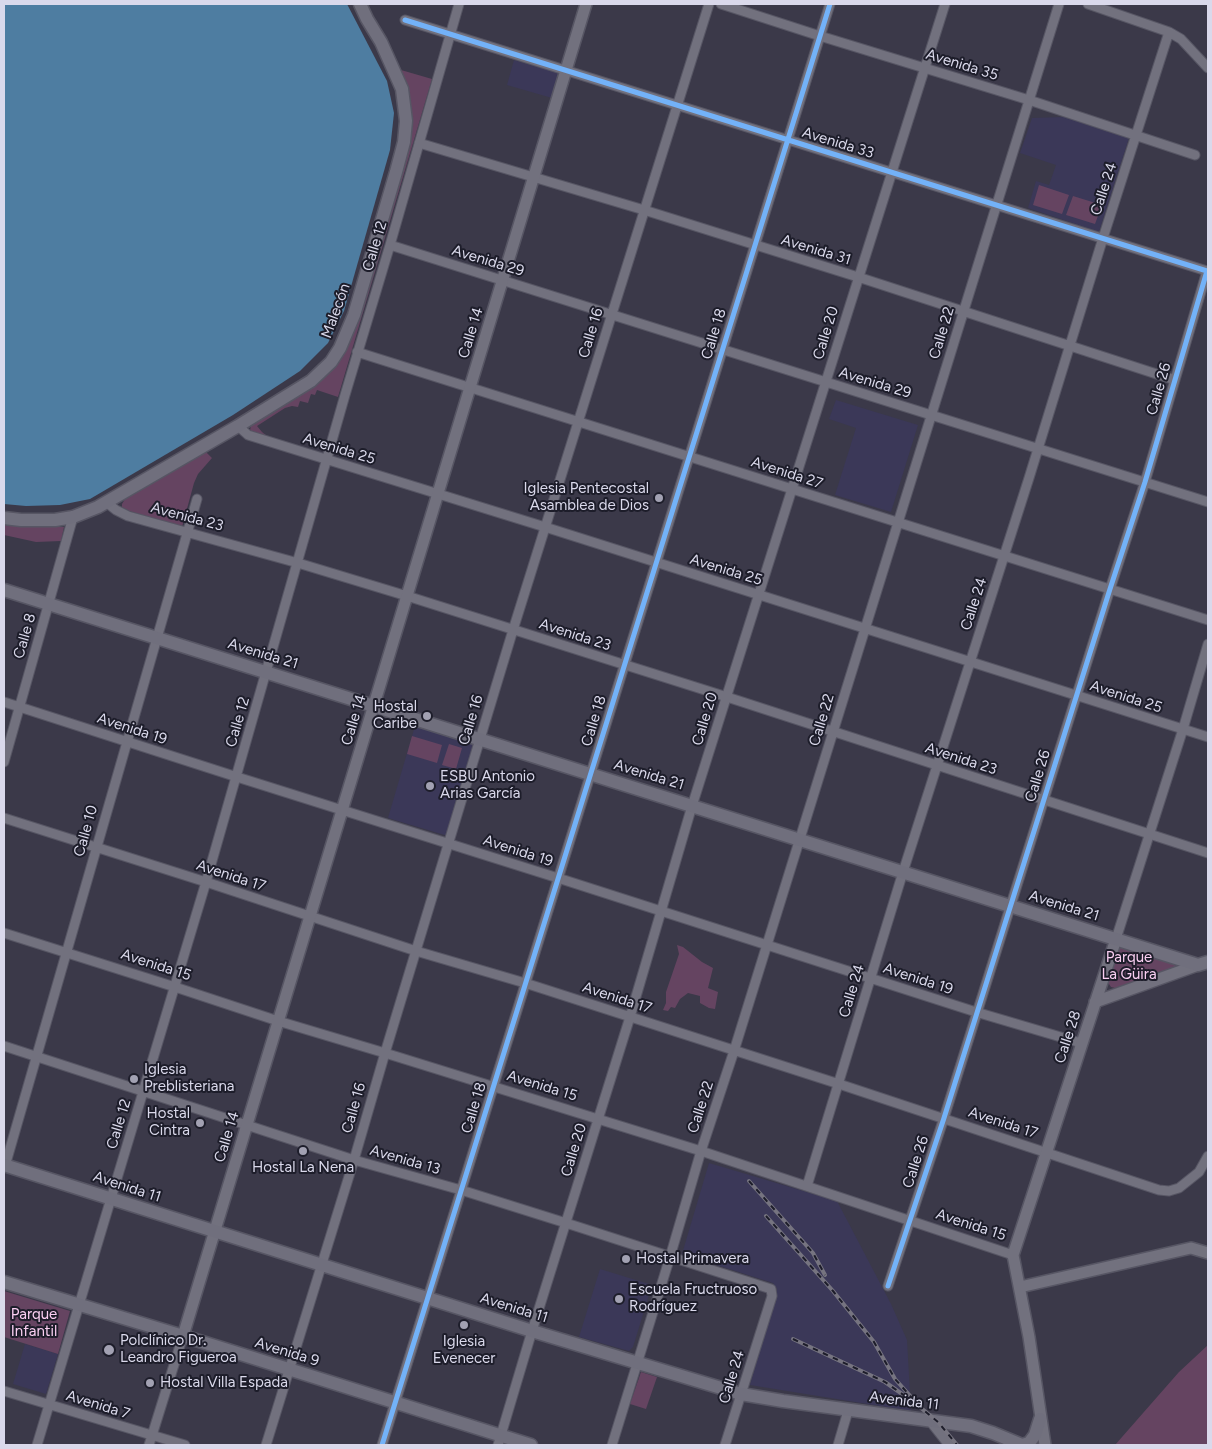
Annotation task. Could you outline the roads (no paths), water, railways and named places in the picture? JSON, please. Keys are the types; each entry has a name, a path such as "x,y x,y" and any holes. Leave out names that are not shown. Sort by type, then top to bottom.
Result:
{"main road":[{"name":"Malecón","path":"4,518 55,520 73,517 98,507 238,426 311,381 331,362 340,348 354,315 396,172 404,142 406,121 402,89 385,50 360,4"},
{"name":"Avenida 21","path":"4,590 1011,907 1203,964"},
{"name":"Avenida 11","path":"4,1167 741,1394 848,1411 971,1426 1022,1445"},
{"name":"Avenida 9","path":"4,1282 395,1403 499,1441 530,1445"},
{"path":"1022,1445 1029,1443 1035,1435 1040,1419"}],"street":[{"name":"Calle 12","path":"37,1445 237,777 357,352 390,245 459,4"},
{"name":"Calle 14","path":"149,1445 586,4"},
{"name":"Calle 16","path":"266,1445 354,1160 384,1053 513,630 709,4"},
{"name":"Avenida 35","path":"721,4 1030,100 1195,155"},
{"name":"Calle 18","path":"382,1445 830,4"},
{"name":"Calle 20","path":"499,1441 630,1017 692,806 945,4"},
{"name":"Calle 22","path":"612,1445 701,1151 734,1051 1059,4"},
{"path":"1088,4 1169,32 1191,48 1208,68"},
{"name":"Avenida 33","path":"405,20 1207,271"},
{"name":"Calle 24","path":"807,1186 903,872 1169,32"},
{"name":"Avenida 31","path":"419,143 534,176 858,277 1174,380"},
{"name":"Avenida 29","path":"390,245 1208,502"},
{"name":"Calle 26","path":"888,1286 944,1118 1145,482 1207,271"},
{"name":"Avenida 27","path":"357,352 1208,620"},
{"name":"Avenida 25","path":"238,426 248,435 545,527 1208,738"},
{"name":"Calle 10","path":"4,1167 197,499"},
{"name":"Avenida 23","path":"106,502 128,516 188,531 407,596 1208,853"},
{"name":"Calle 8","path":"4,762 73,517"},
{"name":"Calle 28","path":"1013,1255 1150,834 1208,644"},
{"name":"Avenida 19","path":"4,702 1081,1044"},
{"name":"Avenida 17","path":"4,818 416,951 839,1084 1159,1190 1169,1191 1180,1188 1199,1172 1208,1156"},
{"name":"Avenida 15","path":"4,933 278,1021 701,1151 1013,1255"},
{"name":"Avenida 21","path":"1095,1002 1203,964"},
{"name":"Avenida 13","path":"4,1046 354,1160 461,1190 770,1289"},
{"path":"1020,1287 1191,1248 1208,1253"},
{"path":"1013,1255 1029,1337 1045,1445"},
{"name":"Calle 24","path":"725,1445 772,1296 770,1289"},
{"name":"Avenida 7","path":"4,1391 185,1445"},
{"path":"838,1445 848,1411"},
{"path":"930,1421 949,1445"}],"water":[{"path":"4,4 347,4 387,81 394,113 390,150 344,311 328,343 300,371 233,415 90,499 60,505 26,506 4,504"}],"railway":[{"path":"749,1181 813,1253 825,1275"},
{"path":"766,1216 833,1291 874,1342 895,1379 921,1408 938,1422 957,1445"},
{"path":"793,1339 885,1382 905,1396"}],"place":[{"name":"Iglesia Pentecostal Asamblea de Dios","path":"659,498"},
{"name":"Hostal Caribe","path":"427,716"},
{"name":"ESBU Antonio Arias García","path":"430,786"},
{"name":"Iglesia Preblisteriana","path":"134,1079"},
{"name":"Hostal Cintra","path":"200,1123"},
{"name":"Hostal La Nena","path":"303,1151"},
{"name":"Hostal Primavera","path":"626,1259"},
{"name":"Escuela Fructruoso Rodríguez","path":"619,1299"},
{"name":"Iglesia Evenecer","path":"464,1325"},
{"name":"Polclínico Dr. Leandro Figueroa","path":"109,1350"},
{"name":"Hostal Villa Espada","path":"150,1383"}],"park label":[{"name":"Parque La Güira","path":"1129,966"},
{"name":"Parque Infantil","path":"34,1324"}]}
